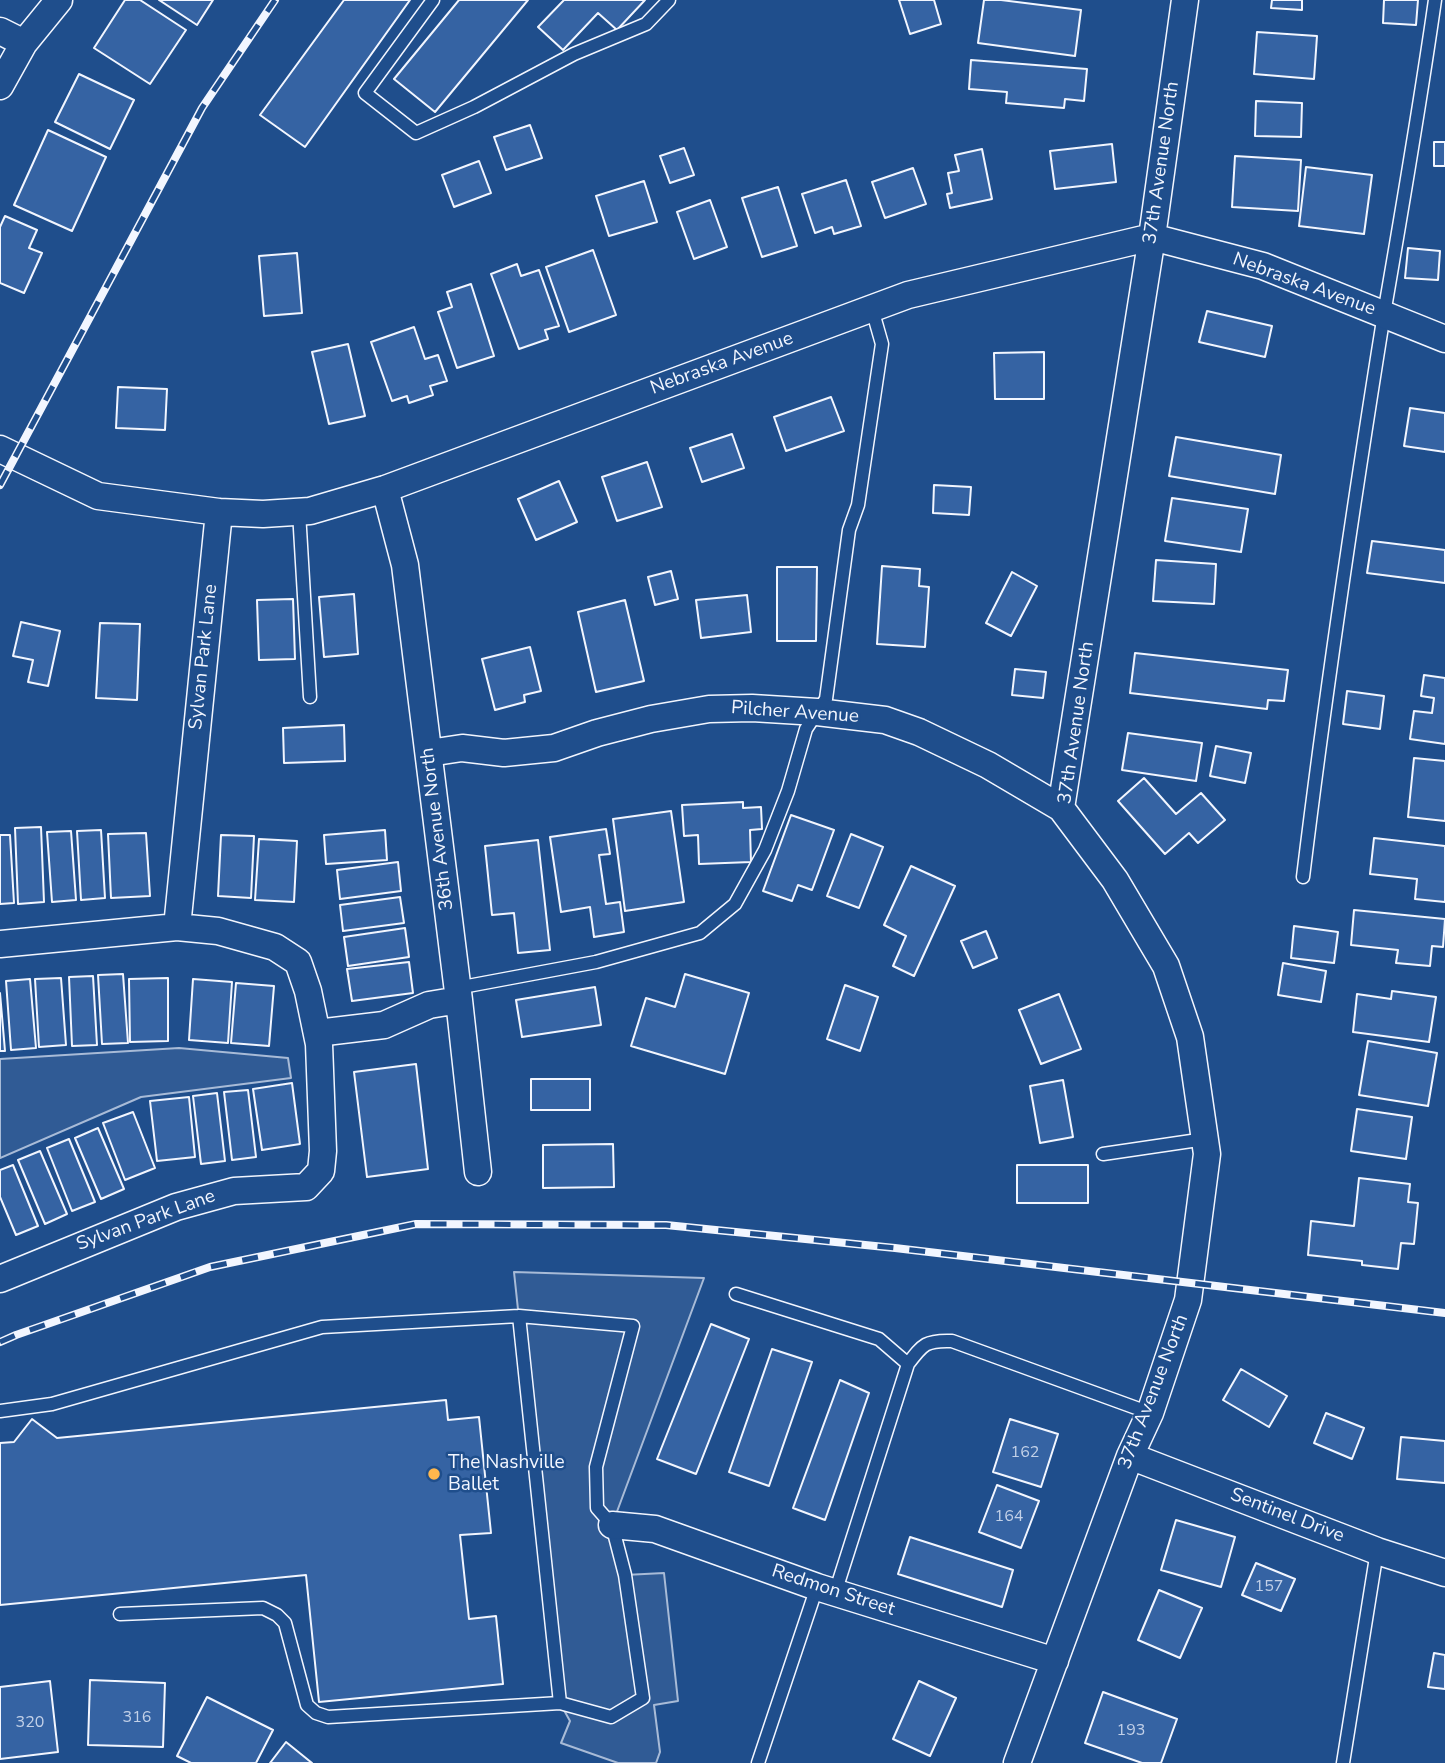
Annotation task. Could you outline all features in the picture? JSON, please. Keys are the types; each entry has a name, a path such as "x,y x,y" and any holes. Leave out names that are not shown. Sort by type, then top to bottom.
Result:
{"street":[{"path":"0,86 24,43 59,0"},
{"name":"37th Avenue North","path":"1017,1763 1130,1456 1150,1413 1188,1300 1207,1154 1190,1037 1166,966 1115,880 1061,808 1152,237 1185,0"},
{"path":"0,31 24,43"},
{"name":"Nebraska Avenue","path":"0,449 98,496 219,512 263,514 310,511 385,489 908,295 1152,237 1263,266 1445,339"},
{"name":"36th Avenue North","path":"385,489 405,565 478,1172"},
{"name":"Sylvan Park Lane","path":"177,927 219,512"},
{"name":"Pilcher Avenue","path":"429,753 462,748 504,753 554,748 651,719 709,709 752,708 817,712 885,720 919,732 988,765 1061,808"},
{"name":"Sylvan Park Lane","path":"0,944 177,927 218,932 275,947 298,962 308,991 317,1033 322,1124 321,1171 306,1187 234,1191 176,1207 0,1279"},
{"path":"317,1033 384,1025 458,994"},
{"name":"Sentinel Drive","path":"1130,1456 1377,1551 1445,1573"},
{"name":"Redmon Street","path":"612,1525 655,1529 826,1590 1055,1661"}],"lane":[{"path":"433,0 365,93 416,133 474,107 574,54 646,24 669,0"},
{"path":"1303,877 1385,314 1435,0"},
{"path":"458,994 596,962 700,933 735,904 765,850 789,792 806,729 826,698 849,530 858,505 882,344 872,309"},
{"path":"299,512 310,698"},
{"path":"1102,1154 1205,1139"},
{"path":"736,1294 879,1339 908,1364"},
{"path":"519,1316 560,1703"},
{"path":"0,1410 52,1404 322,1327 519,1316 633,1326 596,1467 597,1508 612,1525 625,1575 643,1698 611,1717 560,1703 328,1717 316,1713 307,1705 285,1623 271,1611 264,1608 120,1614"},
{"path":"758,1763 826,1590 908,1364 922,1345 935,1340 952,1341 1150,1413"},
{"path":"1343,1763 1377,1551"}],"shaded area":[{"path":"179,1048 288,1058 291,1078 141,1097 0,1158 0,1059"},
{"path":"514,1272 704,1278 612,1525 625,1575 664,1573 678,1701 654,1705 660,1752 656,1763 618,1763 561,1743 570,1721 560,1703"}],"building":[{"path":"125,0 140,0 186,30 150,84 94,48"},
{"path":"159,0 213,0 197,25"},
{"path":"344,0 410,0 305,147 260,115"},
{"path":"459,0 528,0 435,112 394,79"},
{"path":"564,0 645,0 617,30 598,13 563,50 538,27"},
{"path":"899,0 934,0 941,24 910,34"},
{"path":"984,0 1081,10 1075,56 978,43"},
{"path":"1272,0 1302,0 1302,10 1271,8"},
{"path":"1384,0 1418,0 1416,25 1383,23"},
{"path":"1257,32 1317,36 1314,79 1254,74"},
{"path":"971,60 1087,69 1084,101 1065,99 1064,108 1006,103 1007,92 969,89"},
{"path":"79,74 134,100 110,149 55,122"},
{"path":"1256,101 1302,103 1301,137 1255,136"},
{"path":"530,125 542,158 506,170 494,137"},
{"path":"48,130 106,157 72,231 14,205"},
{"path":"1434,142 1445,142 1445,166 1434,166"},
{"path":"1112,144 1116,182 1055,189 1050,151"},
{"path":"684,148 694,175 670,183 660,156"},
{"path":"982,149 992,199 950,208 947,194 952,193 948,173 959,171 955,155"},
{"path":"1235,156 1301,160 1298,211 1232,207"},
{"path":"479,161 491,193 454,207 442,175"},
{"path":"1306,167 1372,175 1364,234 1299,226"},
{"path":"913,168 926,204 885,218 872,182"},
{"path":"846,180 861,226 834,234 832,227 815,233 802,194"},
{"path":"644,181 657,222 609,236 596,196"},
{"path":"778,187 797,246 762,257 742,198"},
{"path":"710,200 727,247 694,259 677,212"},
{"path":"5,216 37,230 29,248 42,253 24,293 0,283 0,227"},
{"path":"1408,248 1440,251 1438,280 1405,278"},
{"path":"593,250 616,315 569,332 546,267"},
{"path":"297,253 302,313 264,316 259,256"},
{"path":"517,264 521,276 539,270 559,326 545,330 548,339 519,349 491,274"},
{"path":"471,284 494,356 457,368 438,312 452,307 447,292"},
{"path":"1207,311 1272,326 1265,357 1199,342"},
{"path":"414,327 425,359 438,355 447,381 430,386 433,395 409,403 407,396 392,401 371,342"},
{"path":"348,344 365,416 329,424 312,352"},
{"path":"1044,352 1044,399 995,399 994,353"},
{"path":"118,387 167,389 165,430 116,428"},
{"path":"831,397 844,431 786,451 774,417"},
{"path":"1410,408 1445,413 1445,452 1404,446"},
{"path":"732,434 744,468 702,482 690,448"},
{"path":"1176,437 1281,455 1275,494 1169,476"},
{"path":"647,462 662,507 617,521 602,477"},
{"path":"559,481 577,522 536,540 518,499"},
{"path":"934,485 971,487 969,515 933,513"},
{"path":"1172,498 1248,509 1241,552 1165,541"},
{"path":"1372,541 1445,550 1445,583 1367,573"},
{"path":"1156,560 1216,564 1214,604 1153,601"},
{"path":"882,566 920,569 919,586 929,587 925,647 877,644"},
{"path":"777,567 817,567 816,641 777,641"},
{"path":"671,571 678,599 655,605 648,577"},
{"path":"1012,572 1037,586 1011,636 986,623"},
{"path":"354,594 358,654 324,657 319,597"},
{"path":"747,595 751,632 701,638 696,600"},
{"path":"293,599 295,659 259,660 257,600"},
{"path":"625,600 644,681 596,692 578,612"},
{"path":"21,622 60,631 48,686 28,682 33,660 13,656"},
{"path":"100,623 140,624 137,700 96,698"},
{"path":"530,647 541,691 524,695 525,702 495,710 482,659"},
{"path":"1135,653 1288,670 1284,701 1268,700 1267,709 1130,693"},
{"path":"1015,669 1046,672 1043,698 1012,695"},
{"path":"1424,675 1445,678 1445,744 1410,739 1414,711 1432,713 1434,698 1421,696"},
{"path":"1347,691 1384,696 1380,729 1343,724"},
{"path":"344,725 345,761 284,763 283,728"},
{"path":"1128,733 1202,743 1196,781 1122,770"},
{"path":"1216,746 1251,753 1245,783 1210,776"},
{"path":"1414,758 1445,761 1445,821 1408,817"},
{"path":"1144,778 1176,814 1201,793 1225,820 1198,843 1189,833 1165,854 1118,801"},
{"path":"743,802 743,808 761,807 762,829 750,830 751,862 699,864 698,835 684,836 682,805"},
{"path":"671,811 684,902 625,911 613,819"},
{"path":"791,815 834,830 812,890 798,885 792,901 763,891"},
{"path":"41,827 44,902 18,904 15,828"},
{"path":"606,829 610,854 599,855 606,904 620,902 624,932 594,937 590,907 561,912 550,837"},
{"path":"101,830 105,898 81,900 77,831"},
{"path":"385,830 387,860 326,864 324,835"},
{"path":"71,831 76,900 52,902 47,832"},
{"path":"146,833 150,896 111,898 108,834"},
{"path":"851,834 883,847 859,908 827,896"},
{"path":"0,835 10,835 14,903 0,904"},
{"path":"221,835 254,836 251,898 218,896"},
{"path":"1374,838 1445,846 1445,902 1415,899 1417,879 1370,874"},
{"path":"259,839 297,841 294,902 255,900"},
{"path":"538,840 550,950 518,953 514,913 492,915 485,846"},
{"path":"398,862 401,891 340,899 337,870"},
{"path":"911,866 955,886 914,976 893,966 906,936 884,925"},
{"path":"400,897 404,923 343,931 340,905"},
{"path":"1354,910 1445,919 1443,947 1432,946 1430,966 1396,963 1398,950 1351,945"},
{"path":"1294,926 1338,932 1334,963 1291,958"},
{"path":"405,928 409,957 348,966 344,937"},
{"path":"986,931 997,958 973,968 961,941"},
{"path":"409,962 413,993 352,1001 347,969"},
{"path":"1283,963 1326,971 1321,1002 1278,995"},
{"path":"123,974 128,1043 102,1044 98,975"},
{"path":"685,974 749,993 725,1074 631,1046 646,998 675,1007"},
{"path":"93,976 97,1045 72,1046 69,977"},
{"path":"61,978 66,1045 39,1047 35,979"},
{"path":"168,978 168,1041 130,1042 129,979"},
{"path":"30,979 36,1048 11,1050 6,981"},
{"path":"193,979 232,982 228,1043 189,1040"},
{"path":"236,983 274,986 269,1046 231,1043"},
{"path":"845,985 878,997 860,1051 827,1039"},
{"path":"595,987 601,1025 522,1037 516,1000"},
{"path":"1392,991 1436,997 1429,1042 1353,1032 1357,994 1391,999"},
{"path":"0,993 5,1051 0,1051"},
{"path":"1059,994 1081,1049 1041,1064 1019,1010"},
{"path":"1368,1041 1437,1053 1428,1106 1359,1095"},
{"path":"416,1064 428,1169 367,1177 354,1072"},
{"path":"531,1079 590,1079 590,1110 531,1110"},
{"path":"1063,1080 1073,1137 1040,1143 1030,1086"},
{"path":"292,1083 300,1144 262,1150 253,1089"},
{"path":"248,1090 256,1157 232,1160 224,1092"},
{"path":"217,1093 225,1161 201,1164 193,1096"},
{"path":"189,1097 195,1157 157,1161 150,1101"},
{"path":"1357,1109 1412,1117 1406,1159 1351,1151"},
{"path":"133,1112 155,1168 125,1180 103,1123"},
{"path":"98,1128 124,1189 101,1199 75,1138"},
{"path":"69,1139 95,1202 72,1211 47,1148"},
{"path":"613,1144 614,1187 543,1188 543,1145"},
{"path":"40,1151 67,1214 45,1224 18,1160"},
{"path":"13,1165 38,1226 16,1235 0,1197 0,1170"},
{"path":"1017,1165 1088,1165 1088,1203 1017,1203"},
{"path":"1359,1178 1410,1184 1408,1202 1418,1203 1414,1244 1401,1243 1398,1269 1362,1265 1362,1261 1308,1255 1311,1221 1354,1226"},
{"path":"711,1324 749,1339 696,1474 657,1459"},
{"path":"772,1349 812,1362 769,1486 729,1472"},
{"path":"1241,1369 1287,1396 1269,1427 1223,1400"},
{"path":"840,1380 869,1393 825,1520 793,1508"},
{"path":"446,1400 448,1420 479,1417 491,1533 460,1535 469,1619 496,1616 503,1684 319,1702 306,1575 0,1605 0,1443 14,1442 32,1419 57,1438"},
{"path":"1326,1413 1364,1428 1352,1459 1314,1443"},
{"path":"1010,1419 1058,1434 1041,1487 993,1472"},
{"path":"1401,1437 1445,1441 1445,1483 1397,1479"},
{"path":"997,1485 1039,1501 1021,1548 979,1532"},
{"path":"1176,1520 1235,1537 1221,1587 1161,1570"},
{"path":"910,1537 1013,1570 1002,1607 898,1574"},
{"path":"1256,1563 1295,1579 1281,1611 1242,1595"},
{"path":"1159,1590 1202,1608 1180,1658 1138,1640"},
{"path":"1434,1653 1445,1655 1445,1689 1428,1687"},
{"path":"90,1680 165,1683 163,1747 88,1745"},
{"path":"50,1681 58,1752 0,1759 0,1687"},
{"path":"919,1681 956,1698 930,1756 893,1739"},
{"path":"1103,1692 1177,1719 1161,1763 1142,1763 1085,1743"},
{"path":"207,1697 273,1730 256,1763 191,1763 177,1756"},
{"path":"286,1742 312,1763 270,1763"}],"railway":[{"path":"0,485 202,108 275,0"},
{"path":"0,1342 210,1267 416,1224 666,1225 895,1248 1445,1313"}],"place":[{"name":"The Nashville Ballet","path":"434,1474"}]}
